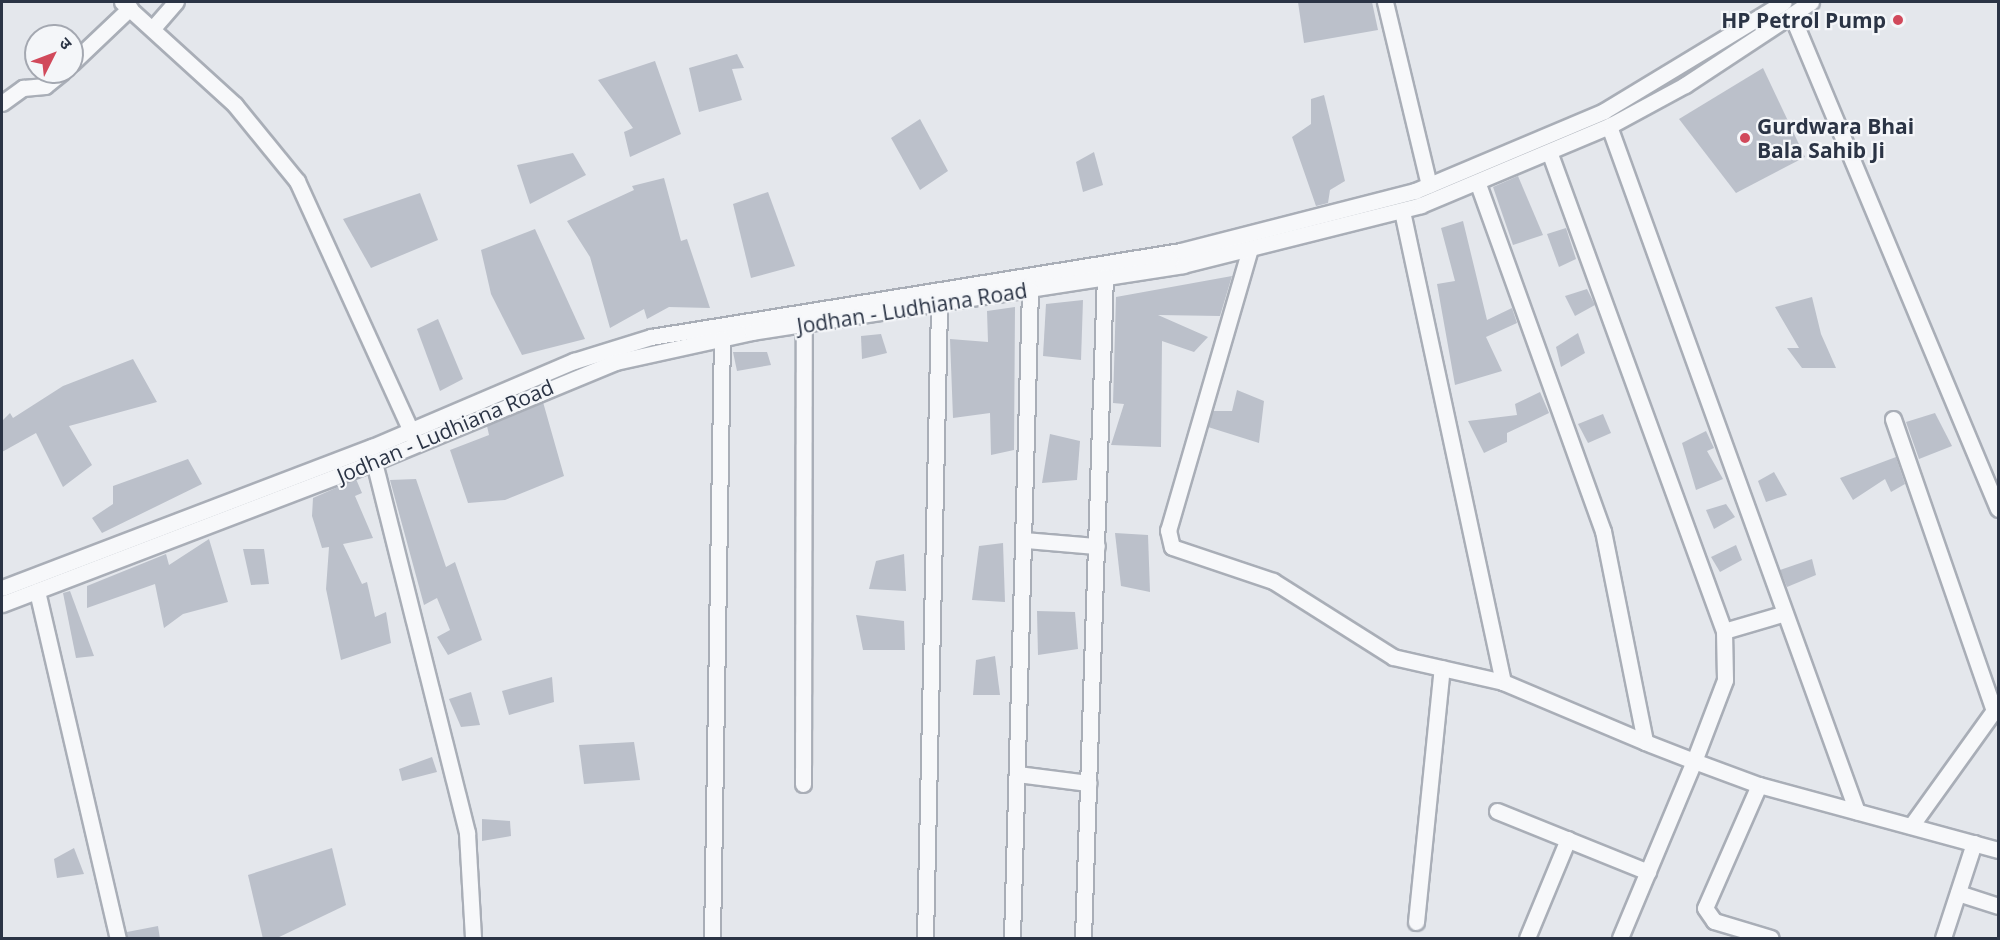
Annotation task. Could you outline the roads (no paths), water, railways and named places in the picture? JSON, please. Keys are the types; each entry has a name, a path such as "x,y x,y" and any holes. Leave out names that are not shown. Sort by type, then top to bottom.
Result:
{"street":[{"path":"153,28 176,2"},
{"path":"1385,2 1429,185"},
{"name":"Jodhan - Ludhiana Road","path":"2,604 374,462 414,438 574,361 651,337 1181,250 1341,214 1429,185 1604,111 1784,2"},
{"name":"Jodhan - Ludhiana Road","path":"2,588 615,362 722,338 939,305 1249,252 1402,211 1478,184 1609,126 1792,16 1811,2"},
{"path":"84,50 126,5 258,129 297,181 414,438"},
{"path":"1792,16 1998,510"},
{"path":"2,103 23,88 47,84"},
{"path":"1609,126 1782,614 1857,812"},
{"path":"1550,154 1725,631 1725,680 1620,939"},
{"path":"1478,184 1603,531 1645,742"},
{"path":"1402,211 1503,682"},
{"path":"1249,252 1167,539 1182,554 1248,570 1284,586 1383,653 1503,682 1645,742 1759,785 1974,843 1997,847"},
{"path":"1083,939 1105,276"},
{"path":"1012,939 1025,540 1030,290"},
{"path":"925,939 939,305"},
{"path":"803,784 804,326"},
{"path":"712,939 722,338"},
{"path":"1893,419 1996,708 1911,826"},
{"path":"374,462 467,833 473,939"},
{"path":"1025,540 1097,546"},
{"path":"37,591 118,939"},
{"path":"1725,631 1782,614"},
{"path":"1416,922 1442,668"},
{"path":"1017,774 1089,783"},
{"path":"1759,785 1705,908 1713,921 1771,939"},
{"path":"1497,811 1648,872"},
{"path":"1527,939 1568,839"},
{"path":"1943,939 1974,843"},
{"path":"1958,893 1998,906"}],"place":[{"name":"HP Petrol Pump","path":"1898,20"},
{"name":"Gurdwara Bhai Bala Sahib Ji","path":"1745,138"}]}
